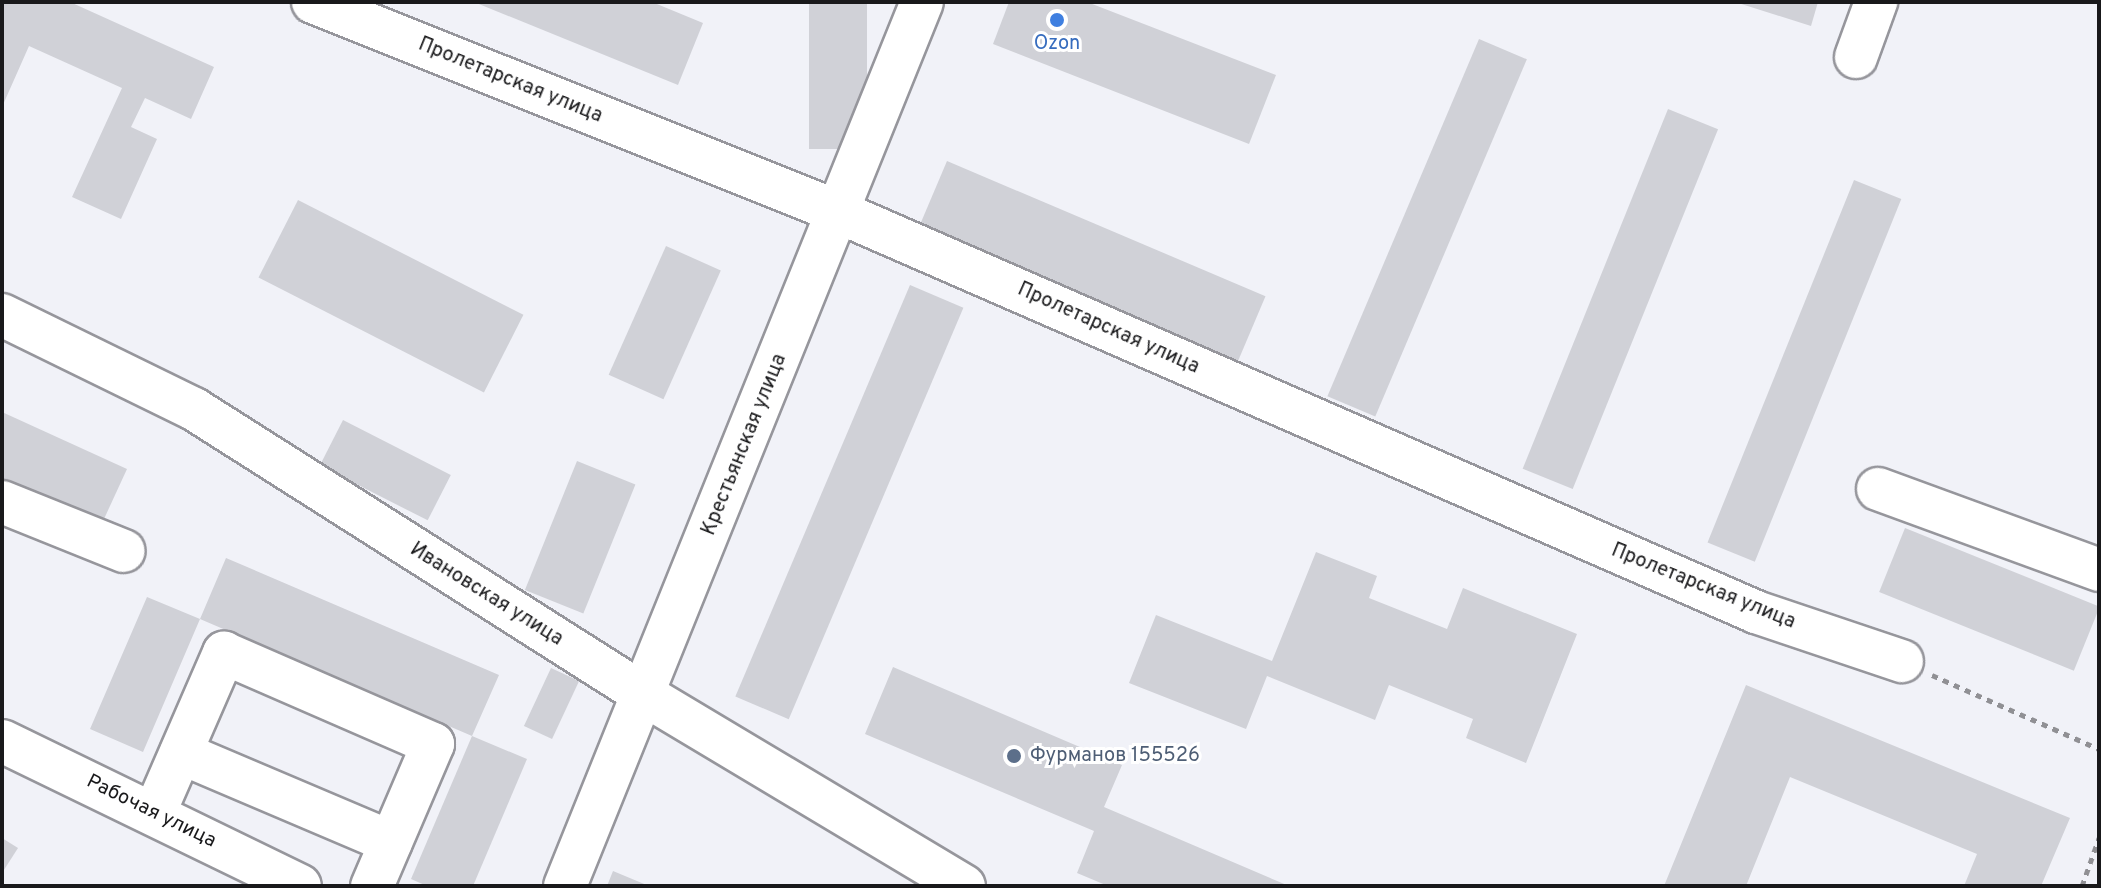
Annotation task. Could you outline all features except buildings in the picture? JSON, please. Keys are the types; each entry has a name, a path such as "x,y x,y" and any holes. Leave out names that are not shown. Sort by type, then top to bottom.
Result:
{"street":[{"name":"Пролетарская улица","path":"313,2 841,213 1756,612 1902,661"},
{"name":"Крестьянская улица","path":"565,886 841,213 922,2"},
{"path":"1856,57 1876,2"},
{"name":"Ивановская улица","path":"2,315 194,409 643,694 964,886"},
{"path":"1878,489 2099,570"},
{"path":"2,502 124,551"},
{"path":"154,814 224,653 433,744 372,886"},
{"name":"Рабочая улица","path":"2,741 300,886"},
{"path":"181,753 391,842"}],"path":[{"path":"1902,661 2099,749"},
{"path":"2082,886 2099,838"}],"place":[{"name":"Ozon","path":"1057,20"},
{"name":"Фурманов 155526","path":"1014,756"}]}
